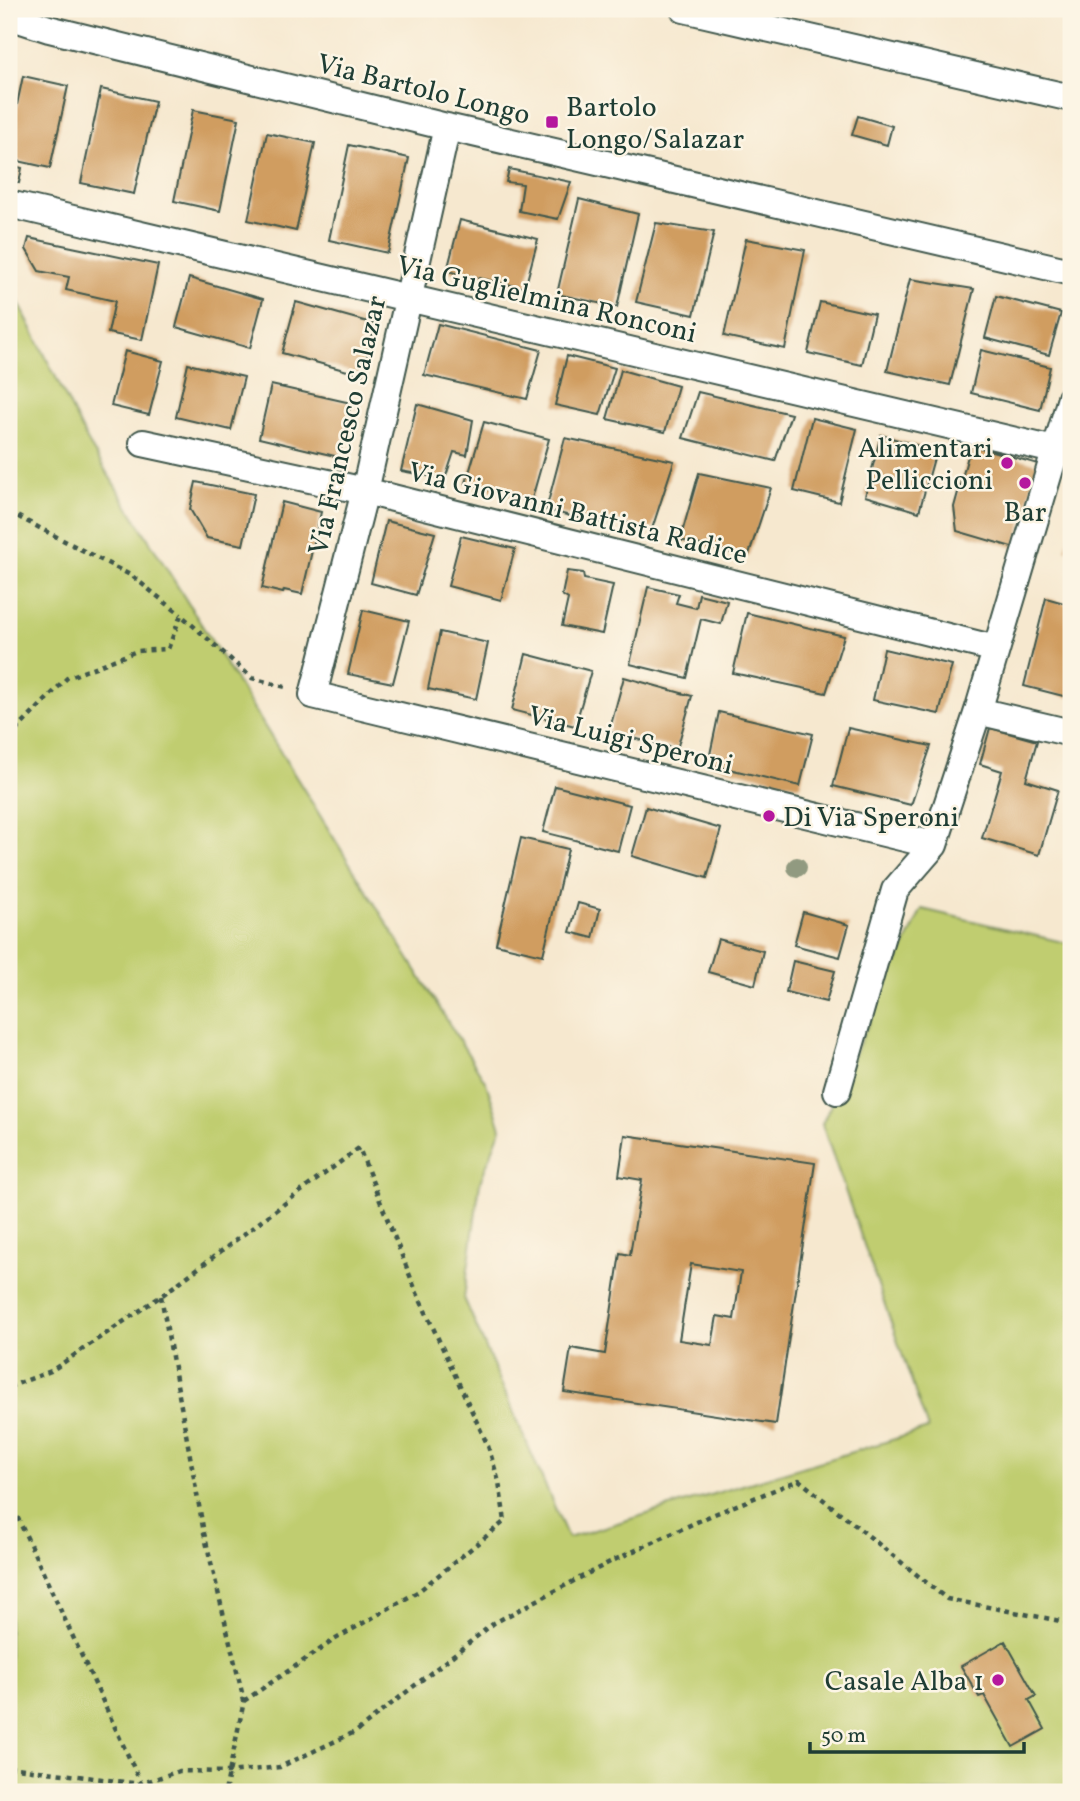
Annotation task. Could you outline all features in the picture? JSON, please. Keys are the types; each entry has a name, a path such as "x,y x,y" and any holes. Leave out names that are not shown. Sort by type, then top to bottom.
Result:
{"street":[{"path":"684,9 1071,99"},
{"name":"Via Bartolo Longo","path":"9,16 49,29 447,127 1071,272"},
{"name":"Via Francesco Salazar","path":"313,695 365,491 447,127"},
{"name":"Via Guglielmina Ronconi","path":"9,204 1063,453"},
{"path":"837,1091 895,890 934,845 996,649 1063,453 1071,398"},
{"name":"Via Giovanni Battista Radice","path":"143,443 365,491 996,649"},
{"name":"Via Luigi Speroni","path":"313,695 934,845"},
{"path":"978,711 1071,733"}],"path":[{"path":"9,512 132,576 252,678 313,695"},
{"path":"9,738 67,678 137,651 168,649 180,615"},
{"path":"9,1387 51,1371 161,1296 359,1148 416,1292 488,1446 499,1482 505,1521 419,1591 334,1640 244,1701"},
{"path":"161,1296 204,1532 244,1701 225,1792"},
{"path":"9,1766 140,1784 179,1771 229,1772 280,1767 357,1731 494,1623 610,1562 712,1515 799,1480 947,1599 1071,1623"},
{"path":"9,1499 145,1792"}],"green space":[{"path":"9,283 88,442 486,1083 501,1128 480,1182 464,1298 568,1538 928,1429 822,1124 922,909 1071,944 1071,1792 9,1792"}],"building":[{"path":"23,76 68,86 50,168 9,159 9,143"},
{"path":"101,89 155,101 134,194 81,183"},
{"path":"193,110 239,119 220,211 174,201"},
{"path":"858,116 892,126 887,145 852,135"},
{"path":"267,133 315,143 296,231 248,220"},
{"path":"349,145 409,158 388,253 329,240"},
{"path":"9,165 22,168 19,183 9,181"},
{"path":"509,169 571,182 558,219 519,211 523,184 506,182"},
{"path":"579,199 638,214 617,307 557,294"},
{"path":"460,220 538,239 525,288 447,271"},
{"path":"656,223 714,232 694,315 636,302"},
{"path":"29,238 158,265 142,340 108,333 115,301 66,290 69,277 39,271 26,249"},
{"path":"746,239 805,250 785,349 724,336"},
{"path":"189,278 263,299 250,348 176,327"},
{"path":"910,279 974,289 950,385 887,371"},
{"path":"996,296 1061,313 1049,355 985,338"},
{"path":"296,302 375,324 362,375 282,353"},
{"path":"820,302 874,314 862,365 808,353"},
{"path":"438,324 541,350 527,399 424,375"},
{"path":"981,350 1050,367 1040,410 971,393"},
{"path":"125,351 163,361 149,415 111,406"},
{"path":"567,356 615,368 600,415 555,405"},
{"path":"188,364 244,377 231,430 176,417"},
{"path":"621,370 678,386 665,432 607,419"},
{"path":"271,385 351,403 339,457 259,438"},
{"path":"698,392 791,414 775,461 683,438"},
{"path":"417,404 473,420 467,455 454,452 445,479 401,471"},
{"path":"812,418 857,429 839,502 794,491"},
{"path":"484,422 549,439 531,502 466,483"},
{"path":"881,435 936,451 919,512 865,496"},
{"path":"565,438 674,461 652,529 603,517 600,523 546,510"},
{"path":"971,445 1038,464 1015,548 957,531 954,507"},
{"path":"699,473 771,488 748,557 680,540"},
{"path":"196,482 254,494 243,545 207,538 190,509"},
{"path":"282,502 321,512 302,594 262,588"},
{"path":"386,521 435,533 416,595 371,583"},
{"path":"1071,531 1071,551 1065,549"},
{"path":"461,536 515,549 501,600 448,586"},
{"path":"567,571 583,573 584,579 613,585 602,634 562,626 568,599 562,595"},
{"path":"648,587 679,594 676,603 696,608 699,594 727,601 721,624 701,619 687,678 630,664"},
{"path":"1046,598 1071,605 1071,698 1024,686"},
{"path":"363,610 409,621 393,683 348,674"},
{"path":"747,613 844,636 826,693 733,673"},
{"path":"440,632 488,643 476,699 428,689"},
{"path":"884,649 952,665 939,714 873,700"},
{"path":"526,654 591,671 575,726 512,710"},
{"path":"624,677 692,696 677,749 609,732"},
{"path":"719,712 813,734 800,786 708,764"},
{"path":"848,728 931,746 911,805 833,786"},
{"path":"990,728 1037,741 1026,780 1058,790 1039,855 982,838 1002,771 980,764"},
{"path":"555,786 630,805 618,851 543,832"},
{"path":"646,807 721,829 707,878 632,856"},
{"path":"521,838 568,849 543,955 496,944"},
{"path":"578,903 600,909 593,938 570,932"},
{"path":"803,912 849,925 840,957 794,945"},
{"path":"718,939 763,951 755,985 708,972"},
{"path":"793,961 835,971 826,1002 786,992"},
{"path":"625,1135 815,1163 776,1424 564,1392 571,1348 605,1354 620,1253 630,1255 642,1180 619,1176","holes":["691,1264 741,1272 734,1319 717,1316 712,1345 679,1340"]},
{"name":"Casale Alba 1","path":"1005,1641 1036,1696 1029,1700 1045,1729 1013,1747 984,1695 979,1697 961,1666"}],"place":[{"name":"Bartolo Longo/Salazar","path":"552,122"},
{"name":"Alimentari Pelliccioni","path":"1007,463"},
{"name":"Bar","path":"1025,483"},
{"name":"Di Via Speroni","path":"769,816"},
{"name":"Casale Alba 1","path":"998,1680"}]}
